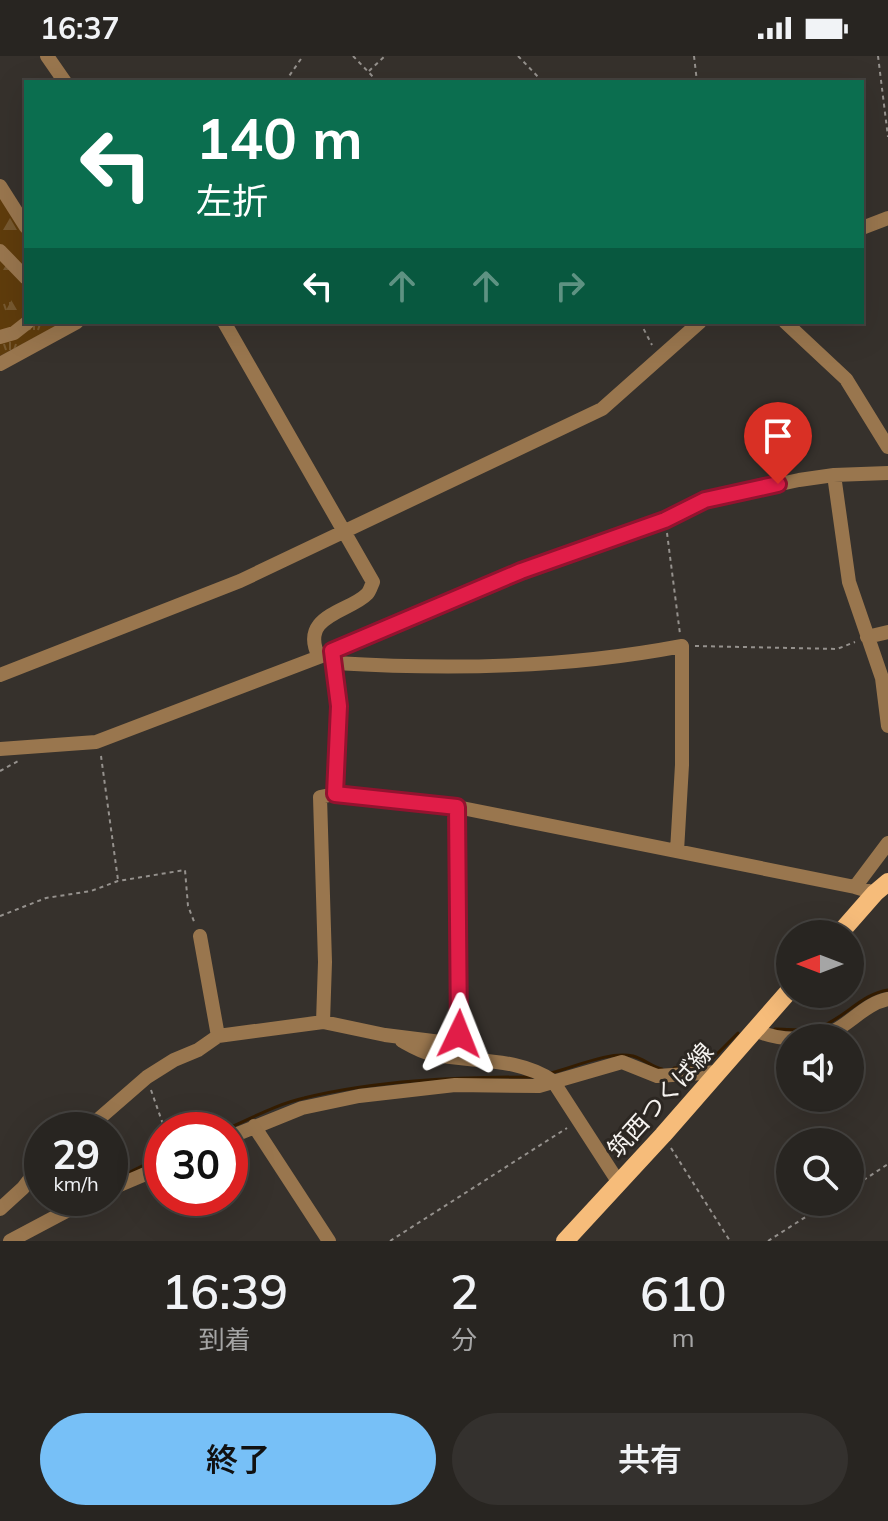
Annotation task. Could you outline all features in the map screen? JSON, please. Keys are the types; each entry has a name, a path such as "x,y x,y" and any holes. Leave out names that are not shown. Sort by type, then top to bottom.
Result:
{"main road":[{"path":"852,920 881,888"},
{"name":"筑西つくば線","path":"565,1241 776,1006"}],"street":[{"path":"47,56 64,80"},
{"path":"0,186 24,224"},
{"path":"864,227 888,218"},
{"path":"0,251 24,276"},
{"path":"0,337 14,333 25,324"},
{"path":"0,364 73,324"},
{"path":"225,324 373,582 367,594 331,613 316,631 313,645 328,657 419,668 617,659 682,646 682,765 677,851"},
{"path":"0,675 240,581 602,409 698,324"},
{"path":"787,324 846,379 888,447"},
{"path":"0,749 96,742 328,657 521,571 665,520 705,500 834,475 888,473"},
{"path":"834,475 849,582 882,678 888,726"},
{"path":"867,637 888,632"},
{"path":"328,657 339,706 335,794"},
{"path":"323,1022 325,962 320,797 335,794 457,807 855,887 881,888"},
{"path":"107,1112 147,1077 218,1036 323,1022 390,1036 449,1043 459,1034 457,807"},
{"path":"855,887 888,843"},
{"path":"200,936 218,1036"},
{"path":"755,1030 769,1036 815,1038 833,1032 865,1009 888,999"},
{"path":"390,1036 428,1054 526,1067 553,1081 619,1183"},
{"path":"248,1129 302,1108 359,1096 455,1085 539,1086 622,1062 657,1076 718,1072"},
{"path":"254,1126 329,1241"},
{"path":"0,1209 24,1187"},
{"path":"10,1241 57,1216"}],"path":[{"path":"286,80 303,56"},
{"path":"353,56 376,80"},
{"path":"368,72 385,56"},
{"path":"518,56 541,80"},
{"path":"694,56 697,80"},
{"path":"878,56 888,137"},
{"path":"641,324 658,357"},
{"path":"665,520 682,646 837,649 867,637"},
{"path":"96,742 118,881"},
{"path":"0,916 46,898 91,891 118,881 185,870 188,906 200,936"},
{"path":"147,1077 159,1112"},
{"path":"390,1241 579,1120"},
{"path":"663,1135 730,1241"},
{"path":"864,1180 888,1164"},
{"path":"768,1241 807,1216"}],"green space":[{"path":"0,197 24,235 24,324 60,324 0,356"},
{"path":"0,197 24,235 24,323 0,338 0,316 18,288 16,273 11,270 0,278"}],"waterway":[{"path":"775,1029 815,1029 870,996 888,990"},
{"path":"674,1068 706,1065 738,1033"},
{"path":"551,1073 623,1055 637,1057 662,1069"},
{"path":"248,1120 304,1098 360,1087 418,1081 532,1077"},
{"path":"128,1173 144,1165"}],"route":[{"path":"459,1034 457,807 335,794 339,706 332,651 521,571 665,520 705,500 778,484"}]}
